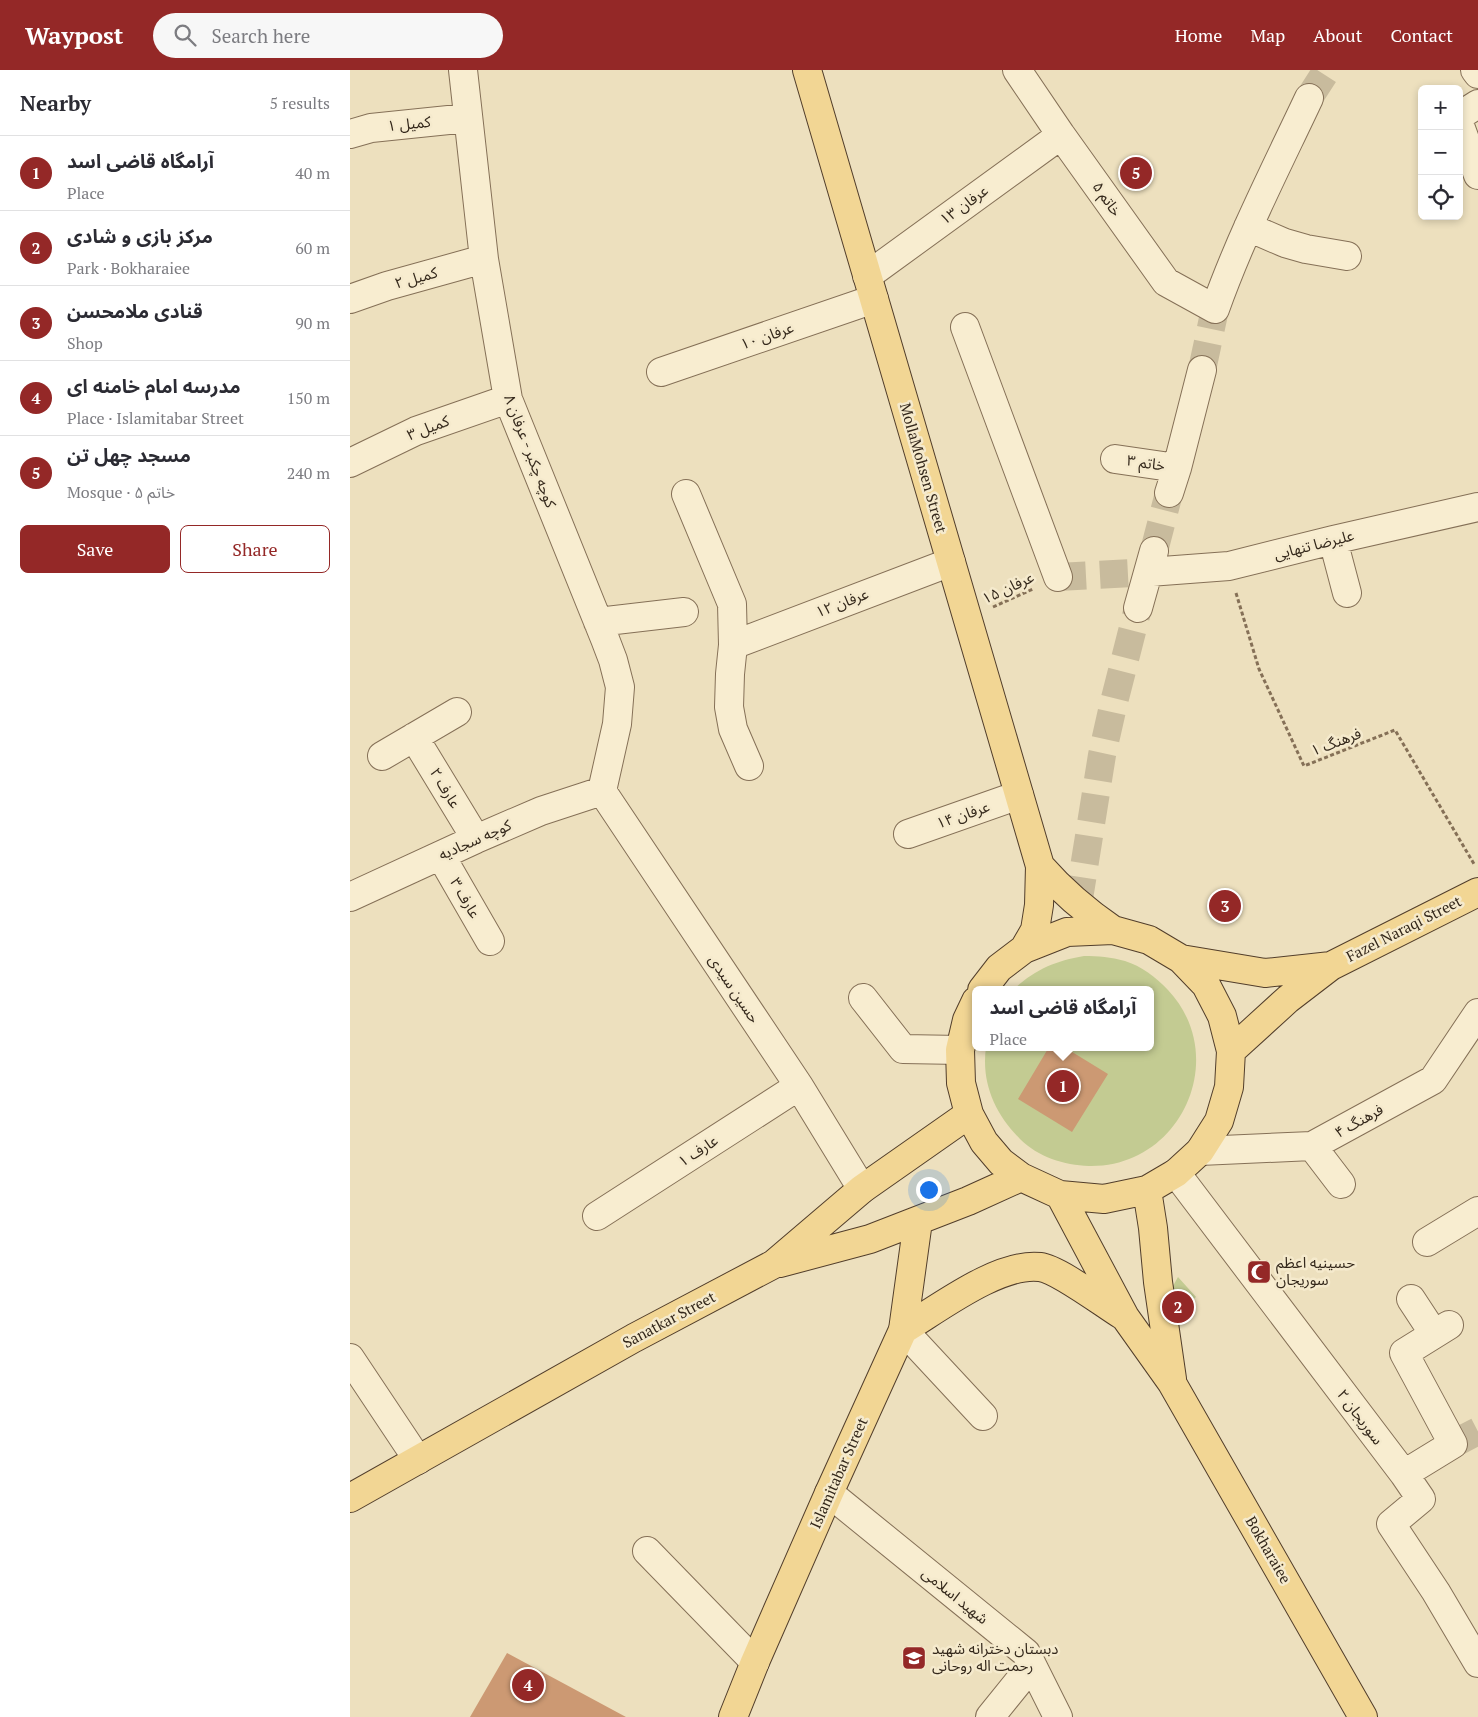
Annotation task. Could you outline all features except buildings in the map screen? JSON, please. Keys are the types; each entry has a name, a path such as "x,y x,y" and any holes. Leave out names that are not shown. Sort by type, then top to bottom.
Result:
{"main road":[{"name":"MollaMohsen Street","path":"806,70 1040,866"},
{"path":"1040,866 1078,905 1113,930"},
{"path":"1024,949 1035,930 1039,905 1040,866"},
{"name":"Fazel Naraqi Street","path":"1330,966 1477,879"},
{"path":"972,1009 967,1020 960,1050 961,1083 969,1114 984,1142 1001,1162 1020,1177 1060,1195 1104,1199 1147,1190 1176,1173 1200,1151 1219,1121 1229,1086 1230,1051 1222,1016 1206,985 1181,959 1149,940 1113,930 1067,932 1024,949 999,968 985,986"},
{"path":"1181,959 1266,973 1330,966"},
{"path":"1230,1051 1288,999 1330,966"},
{"name":"Sanatkar Street","path":"350,1498 634,1338 774,1264 862,1189 969,1114"},
{"path":"774,1264 870,1239 968,1201 1020,1177"},
{"name":"Bokharaiee","path":"1147,1190 1172,1383"},
{"name":"Bokharaiee","path":"1060,1195 1124,1317 1172,1383 1363,1717"},
{"name":"Islamitabar Street","path":"733,1717 829,1493 903,1330 918,1221"},
{"path":"903,1330 974,1286 999,1273 1018,1268 1041,1267 1077,1285 1124,1317"}],"street":[{"name":"کوچه چکبر - عرفان ۸","path":"463,70 484,259 508,399 613,660 620,687 616,724 602,791"},
{"name":"خاتم ۵","path":"1017,70 1166,282 1215,309 1230,267 1248,227"},
{"path":"1475,70 1478,74"},
{"path":"1309,98 1248,227 1285,243 1306,249 1347,256"},
{"path":"1463,113 1478,104"},
{"name":"کمیل ۱","path":"350,134 371,128 468,118"},
{"path":"1462,130 1478,175"},
{"name":"عرفان ۱۳","path":"870,288 1061,135"},
{"name":"کمیل ۲","path":"350,299 387,286 484,259"},
{"name":"عرفان ۱۰","path":"661,372 870,288"},
{"path":"965,327 1058,577"},
{"name":"خاتم ۳","path":"1115,459 1173,480 1202,370"},
{"name":"کمیل ۳","path":"350,463 416,431 508,399"},
{"path":"686,494 732,604 733,646 729,707 733,729 749,766"},
{"name":"علیرضا تنهایی","path":"1138,608 1151,562 1229,566 1478,507"},
{"path":"1333,540 1347,593"},
{"name":"عرفان ۱۲","path":"733,646 951,562"},
{"path":"598,622 684,612"},
{"path":"382,756 457,712"},
{"name":"عارف ۲","path":"414,737 476,839"},
{"name":"کوچه سجادیه","path":"350,897 542,811 602,791"},
{"name":"حسین سیدی","path":"602,791 799,1086 862,1189"},
{"name":"عرفان ۱۴","path":"908,834 1019,795"},
{"name":"عارف ۳","path":"441,856 490,941"},
{"path":"863,998 903,1049 960,1050"},
{"name":"فرهنگ ۴","path":"1200,1151 1312,1146 1433,1080 1478,1013"},
{"name":"عارف ۱","path":"597,1216 799,1086"},
{"path":"1312,1146 1341,1184"},
{"name":"سوریجان ۲","path":"1176,1173 1421,1499 1391,1524 1436,1592 1478,1663"},
{"path":"1427,1242 1478,1211"},
{"path":"1404,1474 1453,1444 1404,1353 1441,1329 1411,1299"},
{"path":"903,1330 983,1416"},
{"path":"350,1358 418,1460"},
{"name":"شهید اسلامی","path":"829,1493 1026,1653 1058,1717"},
{"path":"647,1551 755,1662"},
{"path":"990,1717 1032,1665"}],"path":[{"name":"فرهنگ ۱","path":"1229,566 1242,616 1259,669 1304,766 1395,730 1477,879"},
{"name":"عرفان ۱۵","path":"968,620 1058,577"}],"green space":[{"path":"1084,956 1104,957 1125,961 1153,976 1168,990 1186,1017 1195,1046 1195,1076 1187,1104 1171,1129 1149,1149 1121,1162 1089,1166 1070,1164 1052,1159 1035,1151 1020,1139 1003,1119 988,1085 986,1051 1154,1051 1154,986 1018,986 1046,967"},
{"path":"1178,1277 1196,1297 1173,1316 1169,1293"}],"tunnel":[{"path":"1309,98 1327,70"},
{"path":"1202,370 1215,309"},
{"path":"1154,551 1169,493"},
{"path":"1058,577 1149,572"},
{"path":"1078,905 1102,755 1138,608"},
{"path":"1453,1444 1478,1431"}],"place":[{"name":"مسجد چهل تن","path":"1136,173"},
{"name":"قنادی ملامحسن","path":"1225,906"},
{"name":"آرامگاه قاضی اسد","path":"1063,1086"},
{"name":"حسینیه اعظم سوریجان","path":"1259,1272"},
{"name":"مرکز بازی و شادی","path":"1178,1307"},
{"name":"دبستان دخترانه شهید رحمت اله روحانی","path":"914,1658"},
{"name":"مدرسه امام خامنه ای","path":"528,1685"}]}
